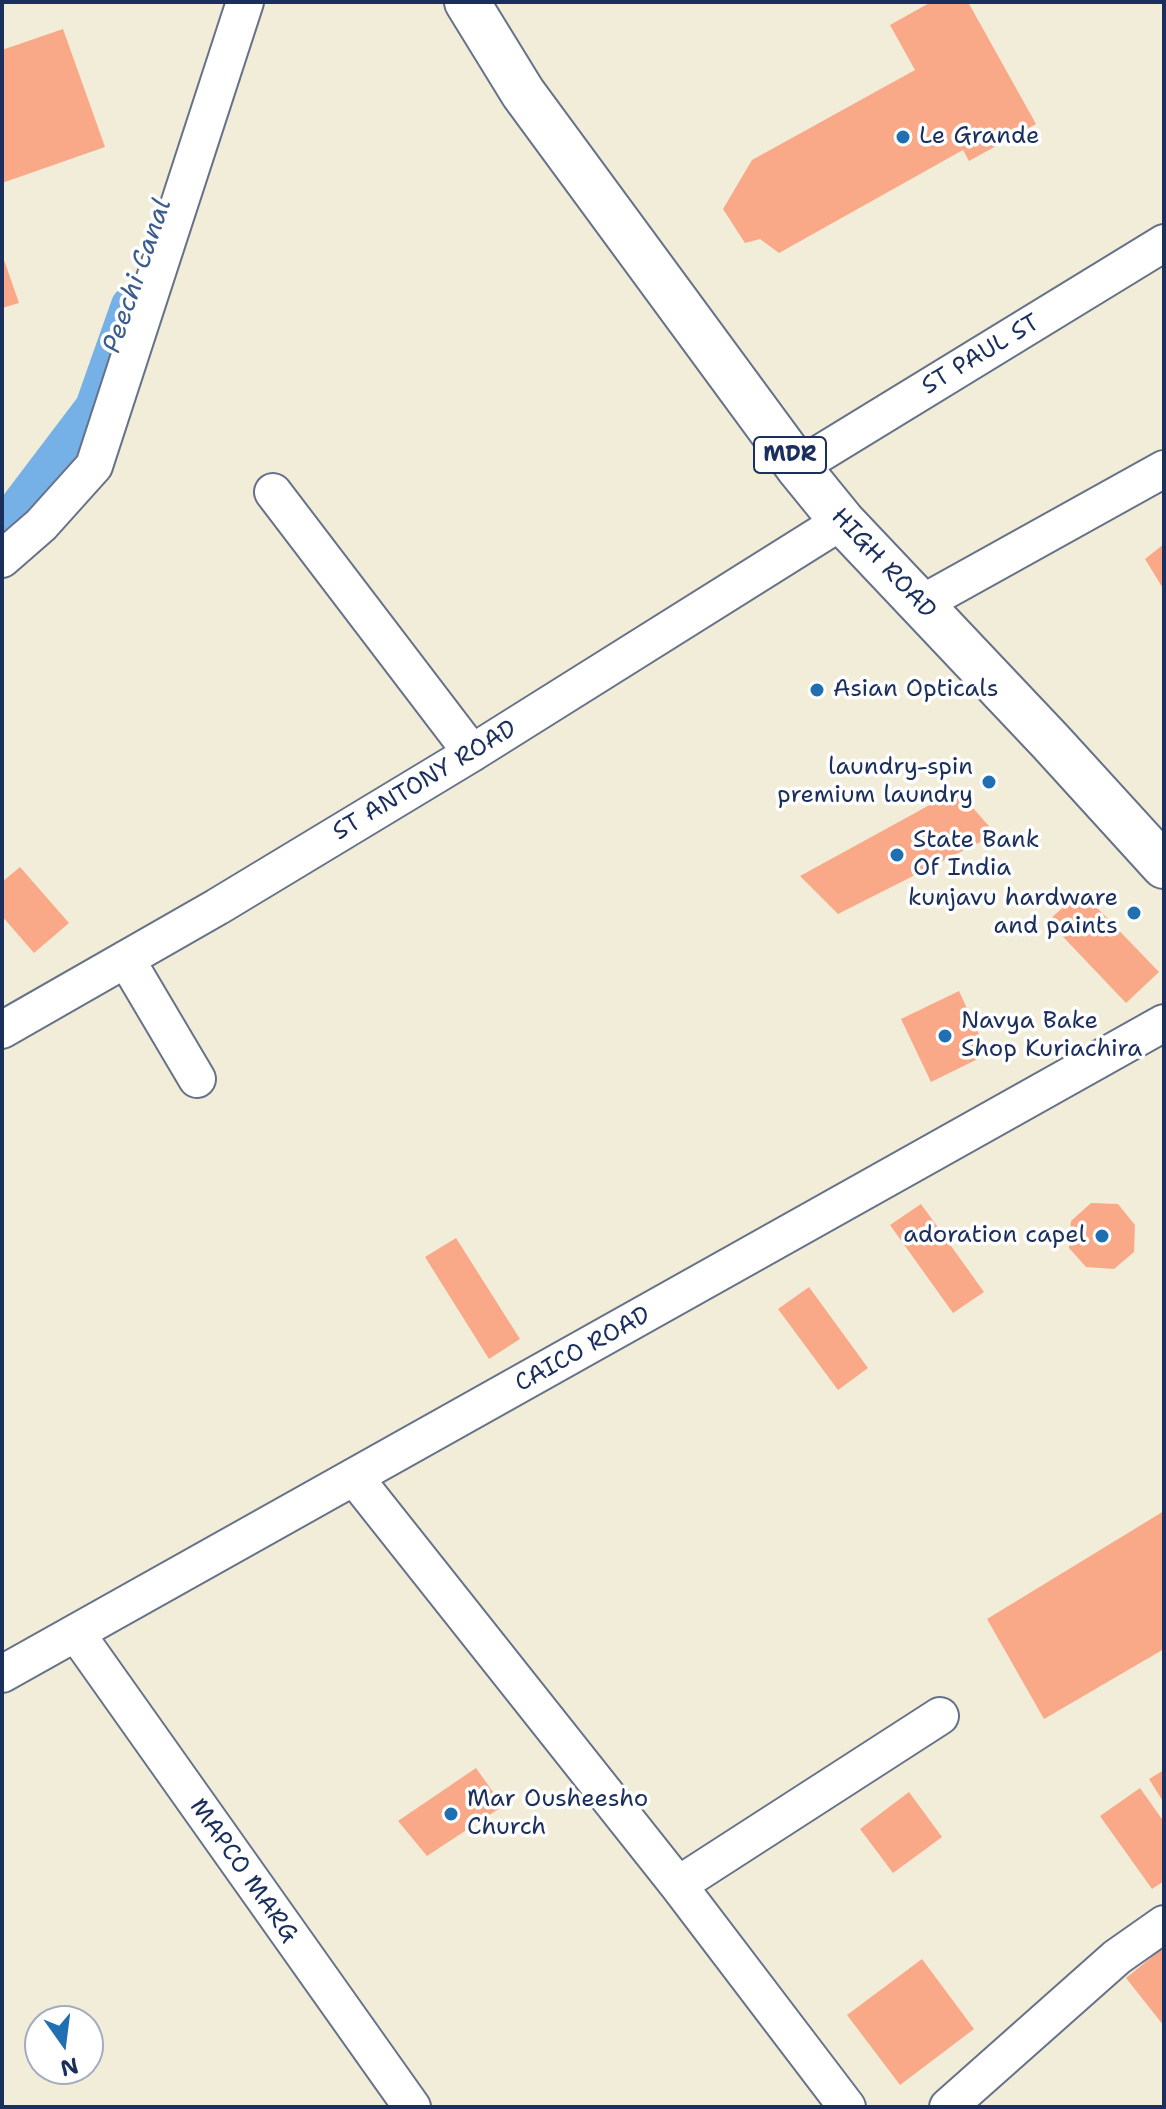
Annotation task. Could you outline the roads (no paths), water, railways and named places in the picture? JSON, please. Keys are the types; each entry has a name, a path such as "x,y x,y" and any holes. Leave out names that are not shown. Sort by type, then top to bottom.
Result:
{"main road":[{"name":"HIGH ROAD","path":"467,2 523,93 798,467 842,521 1164,866"}],"street":[{"path":"2,559 41,525 94,466 245,2"},
{"name":"ST PAUL ST","path":"798,467 1164,243"},
{"path":"921,604 1164,469"},
{"path":"273,492 472,753"},
{"name":"ST ANTONY ROAD","path":"2,1030 472,753 842,521"},
{"path":"126,959 197,1079"},
{"name":"CAICO ROAD","path":"2,1674 1164,1023"},
{"path":"355,1478 678,1885 847,2107"},
{"name":"MAPCO MARG","path":"76,1633 412,2107"},
{"path":"678,1885 940,1716"},
{"path":"948,2107 1117,1957 1164,1924"}],"waterway":[{"name":"Peechi Canal","path":"2,527 93,407 129,305"}],"place":[{"name":"Le Grande","path":"903,137"},
{"name":"Asian Opticals","path":"817,690"},
{"name":"laundry-spin premium laundry","path":"989,782"},
{"name":"State Bank Of India","path":"897,855"},
{"name":"kunjavu hardware and paints","path":"1134,913"},
{"name":"Navya Bake Shop Kuriachira","path":"945,1036"},
{"name":"adoration capel","path":"1102,1236"},
{"name":"Mar Ousheesho Church","path":"451,1814"}]}
